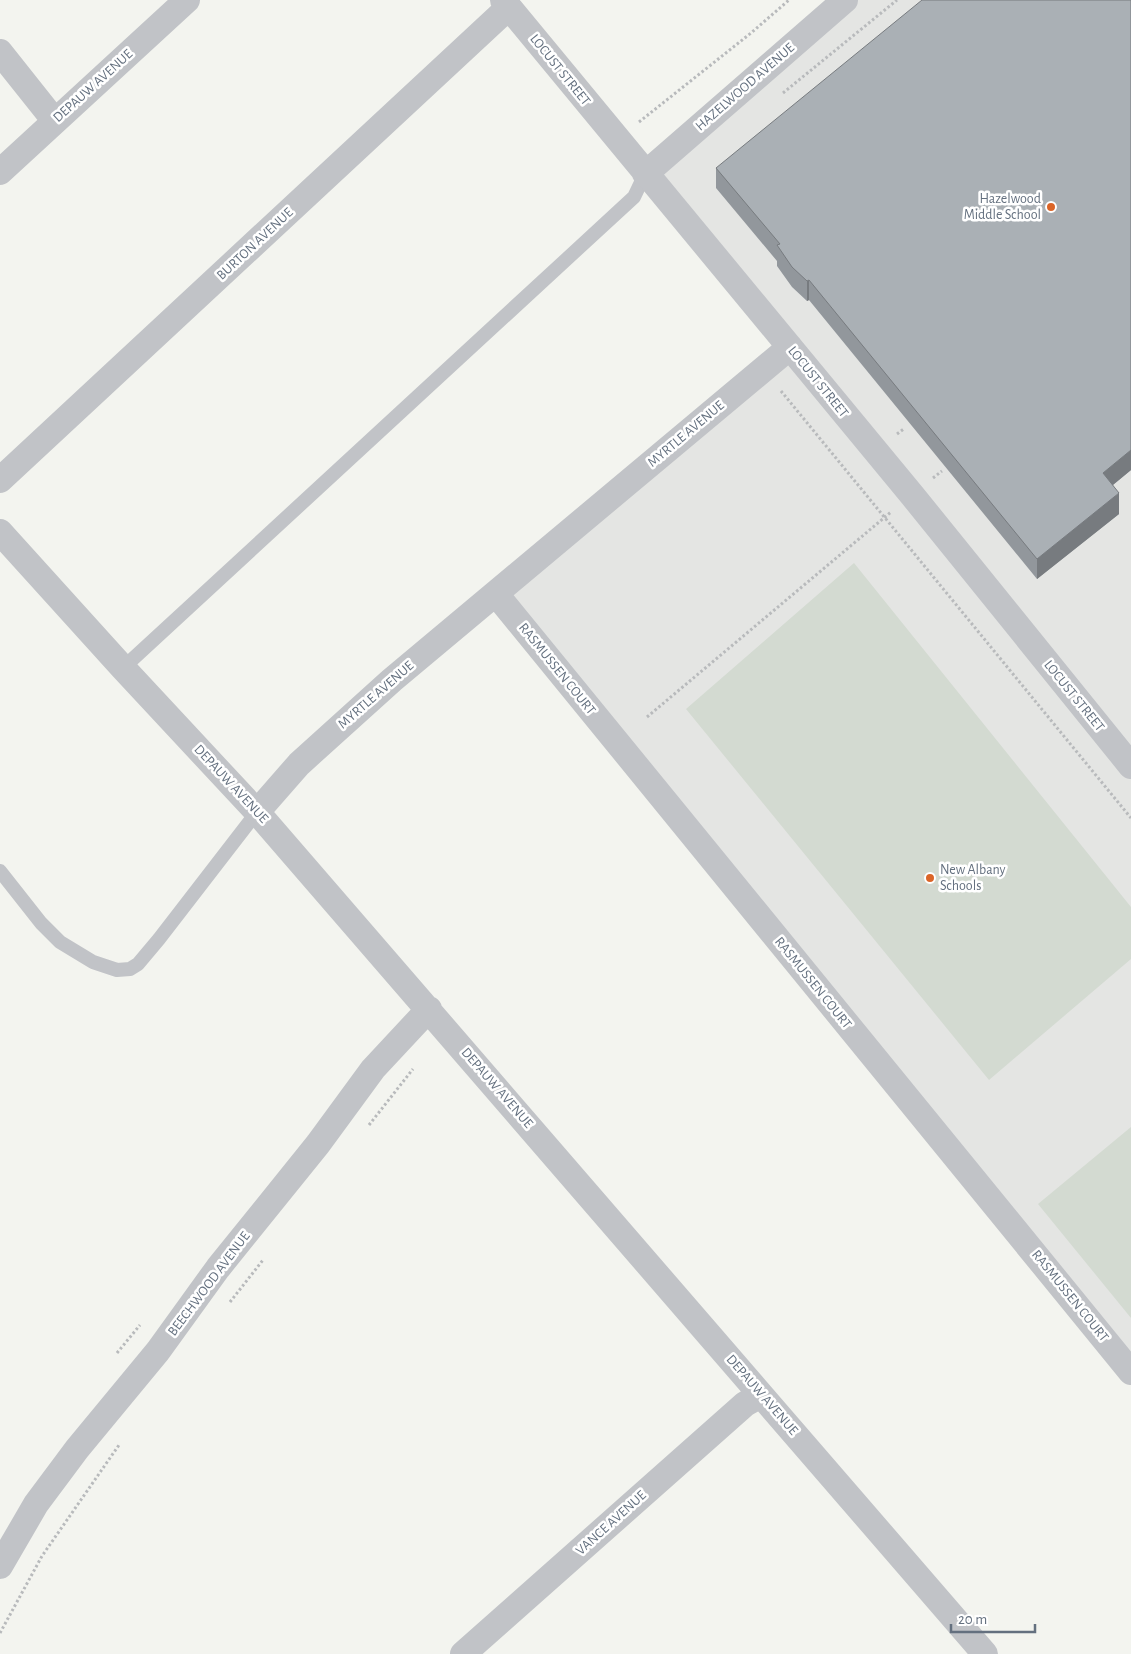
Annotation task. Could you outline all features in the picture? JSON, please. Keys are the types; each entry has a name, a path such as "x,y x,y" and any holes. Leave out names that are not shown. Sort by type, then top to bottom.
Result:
{"street":[{"name":"DEPAUW AVENUE","path":"0,172 54,120 187,0"},
{"name":"HAZELWOOD AVENUE","path":"644,174 846,0"},
{"name":"LOCUST STREET","path":"506,4 644,174 912,495 1131,766"},
{"name":"BURTON AVENUE","path":"0,480 506,4"},
{"path":"0,52 54,120"},
{"name":"MYRTLE AVENUE","path":"257,812 299,764 392,680 790,347"},
{"name":"DEPAUW AVENUE","path":"0,532 257,812 985,1654"},
{"name":"RASMUSSEN COURT","path":"496,594 1131,1372"},
{"name":"BEECHWOOD AVENUE","path":"0,1566 36,1504 77,1449 158,1351 218,1268 318,1144 373,1069 429,1009"},
{"name":"VANCE AVENUE","path":"463,1654 746,1404 761,1395"}],"lane":[{"path":"123,668 634,197 644,174"},
{"name":"MYRTLE AVENUE","path":"0,870 40,923 60,942 93,962 117,970 130,969 138,964 159,939 257,812"}],"path":[{"path":"639,122 790,0"},
{"path":"781,95 897,0"},
{"path":"780,389 1131,818"},
{"path":"646,717 912,495"},
{"path":"364,1132 417,1065"},
{"path":"226,1307 268,1253"},
{"path":"0,1633 42,1556 101,1468 125,1437"}],"shaded area":[{"name":"New Albany Schools","path":"849,0 1131,0 1131,1382 496,594 789,347 645,174"},
{"path":"854,563 1131,907 1131,959 989,1080 686,709"},
{"path":"1131,1127 1131,1318 1038,1204"}],"building":[{"path":"922,0 1131,0 1131,450 1103,473 1119,493 1037,559 809,280 807,281 792,267 777,245 780,244 716,168"}],"place":[{"name":"Hazelwood Middle School","path":"1051,207"},
{"name":"New Albany Schools","path":"930,878"}]}
